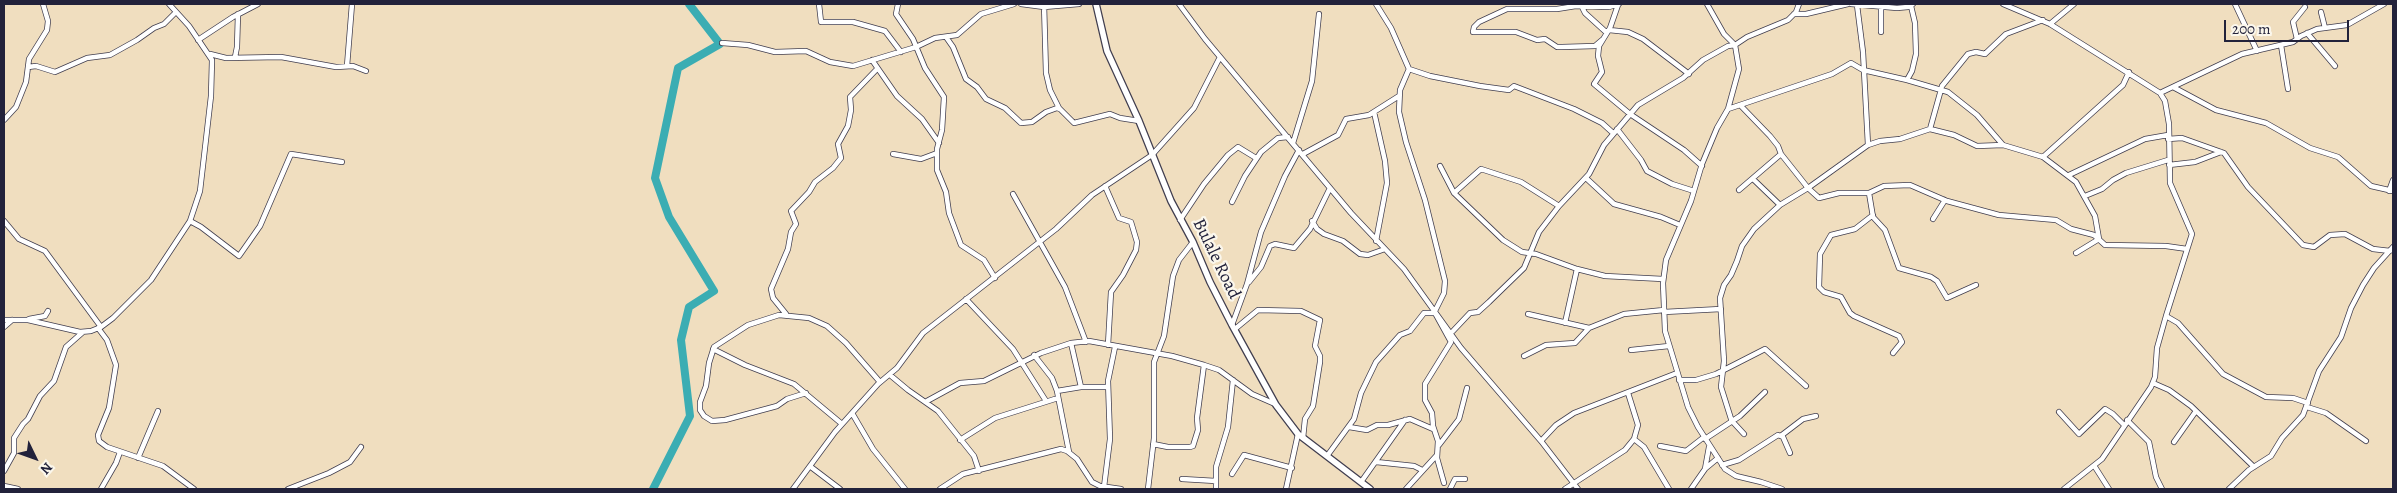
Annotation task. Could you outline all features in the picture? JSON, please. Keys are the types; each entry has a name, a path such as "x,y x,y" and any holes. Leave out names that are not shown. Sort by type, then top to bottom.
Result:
{"street":[{"path":"4,120 16,107 26,82 28,67 34,49 47,30 48,21 43,4"},
{"path":"28,320 83,332 99,328 113,318 151,280 190,221 198,197 210,114 212,64 209,54 169,4"},
{"path":"198,40 238,14 258,4"},
{"path":"348,66 352,4"},
{"path":"819,4 820,22 853,22 885,31 901,52"},
{"path":"898,4 896,14 908,30 924,68 944,97 942,130 938,144 936,170 946,192 949,213 960,245 984,260 995,278"},
{"path":"722,43 748,45 775,52 806,51 820,59 845,66 916,48 935,38 957,35 986,12 1012,4"},
{"path":"1021,4 1079,4"},
{"name":"Bulale Road","path":"1096,4 1107,51 1139,121 1180,220 1193,242 1210,282 1233,327 1276,405 1301,436 1370,489"},
{"path":"1179,4 1220,57 1330,188 1376,241 1404,269 1480,372 1541,441 1578,489"},
{"path":"1376,4 1391,28 1409,69 1399,96 1399,112 1404,136 1425,200 1445,281 1444,293 1435,312"},
{"path":"1619,4 1608,32 1595,46 1556,46 1546,39 1537,40 1516,32 1473,32 1474,27 1479,22 1507,9 1557,9 1581,5 1609,7 1619,4"},
{"path":"1707,4 1721,29 1735,45 1739,69 1728,109 1717,128 1666,260 1663,279 1665,331 1688,407 1704,438 1722,465 1736,476 1768,487 1782,489"},
{"path":"1453,331 1470,312 1478,312 1524,268 1539,232 1559,206 1586,178 1615,131 1641,102 1689,74 1703,60 1728,46 1735,45 1755,33 1788,20 1794,14 1799,4"},
{"path":"1794,14 1806,14 1852,4 1881,7 1912,5 1915,22 1916,54 1908,80"},
{"path":"1852,4 1863,57 1868,145"},
{"path":"2003,4 2018,6 2043,20 2130,72 2160,93 2165,101 2169,128 2168,162 2172,188 2192,234 2158,344 2153,383 2127,420 2107,454 2095,467 2064,489"},
{"path":"2050,24 2074,4"},
{"path":"2236,4 2256,51"},
{"path":"2160,93 2233,57 2293,42 2307,33 2325,28 2347,26 2384,4"},
{"path":"1044,5 1046,76 1059,108 1074,124 1110,114 1120,118 1139,121"},
{"path":"1581,5 1585,13 1608,32 1628,32 1642,39 1689,74"},
{"path":"1881,7 1881,32"},
{"path":"2297,39 2293,22 2305,7"},
{"path":"28,67 36,66 55,72 87,58 110,55 137,40 155,27 164,24 176,12"},
{"path":"2321,12 2325,28"},
{"path":"234,57 237,47 238,14"},
{"path":"1293,143 1312,81 1319,14"},
{"path":"1930,129 1940,90 1968,54 1976,52 1985,54 2006,34 2043,20"},
{"path":"2307,33 2335,66"},
{"path":"946,37 953,47 965,78 978,87 986,99 1005,108 1021,123 1032,122 1046,112 1059,108"},
{"path":"1602,40 1598,54 1602,72 1594,84 1630,114 1684,150 1702,166"},
{"path":"2281,45 2288,89"},
{"path":"209,54 220,57 278,56 336,67 348,66 366,71"},
{"path":"793,489 842,424 880,382 890,375 923,333 1040,242 1088,198 1152,155 1169,133 1189,115 1220,57"},
{"path":"1728,109 1832,74 1863,57"},
{"path":"872,60 897,96 922,119 938,144"},
{"path":"1851,62 1863,70 1908,80 1948,92 1977,116 2003,145"},
{"path":"786,314 772,298 771,289 788,249 792,231 796,224 791,211 810,192 816,181 834,168 841,158 838,143 848,126 851,110 850,97 877,69"},
{"path":"1409,69 1438,78 1480,86 1508,90 1514,86 1574,109 1615,131 1643,162 1647,171 1672,184 1694,191"},
{"path":"2043,156 2123,85 2130,72"},
{"path":"2173,87 2216,110 2261,121 2310,148 2333,155 2344,161 2371,186 2391,191 2393,180"},
{"path":"1233,327 1261,232 1284,176 1301,152 1338,135 1346,119 1361,118 1399,96"},
{"path":"1741,106 1770,136 1778,146 1781,154 1808,188 1819,198 1839,193 1869,193 1884,186 1910,185 1945,200 1999,215 2051,219 2071,229 2089,233 2109,246 2166,246 2187,249"},
{"path":"1374,112 1385,161 1387,183 1376,241"},
{"path":"1744,434 1732,421 1721,387 1724,361 1721,292 1731,276 1743,243 1754,229 1780,205 1808,188 1868,145 1880,141 1900,139 1930,129 1954,135 1977,146 2003,145 2043,156 2069,175 2085,196 2095,216 2099,239"},
{"path":"1232,202 1256,158 1276,139 1288,137"},
{"path":"2069,175 2144,140 2168,137 2182,138 2227,156 2248,186 2304,245 2314,247 2328,236 2345,234 2373,249 2392,249"},
{"path":"1180,220 1204,184 1228,155 1238,147 1256,158"},
{"path":"2085,196 2102,189 2112,180 2126,173 2168,162 2195,162 2221,152"},
{"path":"893,154 921,159 937,153"},
{"path":"190,221 240,255 260,226 291,154 342,162"},
{"path":"1739,190 1781,154"},
{"path":"1440,166 1454,192 1504,240 1522,252 1531,253 1576,269 1623,278 1663,279"},
{"path":"1454,192 1481,169 1525,184 1559,206"},
{"path":"1586,178 1614,204 1661,217 1680,225"},
{"path":"1753,179 1780,205"},
{"path":"1105,186 1119,218 1131,222 1137,242 1136,250 1123,275 1111,292 1108,345"},
{"path":"1247,284 1261,267 1268,248 1275,244 1294,248 1308,231 1330,188"},
{"path":"1869,193 1873,215 1883,226 1897,265 1901,270 1931,278 1937,282 1947,298 1976,285"},
{"path":"1013,194 1067,292 1086,342"},
{"path":"1933,219 1945,200"},
{"path":"1873,215 1855,228 1831,235 1820,254 1819,287 1824,292 1842,297 1850,314 1899,336 1902,342 1893,353"},
{"path":"1312,220 1317,229 1324,234 1343,241 1360,254 1368,255 1385,249"},
{"path":"4,221 19,238 45,251 107,340 116,365 109,408 98,437 105,446 170,470 194,489"},
{"path":"2076,253 2099,239"},
{"path":"1148,489 1153,444 1154,362 1158,354 1169,312 1173,276 1179,260 1193,242"},
{"path":"2228,489 2270,456 2282,438 2298,422 2308,405 2319,371 2341,337 2351,308 2368,276 2392,249"},
{"path":"1564,323 1576,269"},
{"path":"966,299 996,328 1023,362 1046,401"},
{"path":"1524,356 1546,345 1575,343 1590,328 1628,313 1721,309"},
{"path":"1233,327 1258,310 1301,311 1320,320 1315,348 1320,356 1320,362 1313,406 1305,419 1286,489"},
{"path":"4,320 28,320 44,317 48,311"},
{"path":"1327,456 1349,427 1356,413 1361,393 1376,362 1400,335 1410,332 1424,313 1435,312"},
{"path":"1435,312 1451,342 1425,384 1425,400 1432,413 1434,430 1439,445"},
{"path":"806,393 787,399 777,406 763,408 745,416 712,421 702,414 700,406 713,349 748,325 767,317 786,314 809,318 828,326 846,343 880,382"},
{"path":"1528,314 1590,328"},
{"path":"2166,316 2178,324 2223,374 2266,397 2293,398 2326,413 2366,441"},
{"path":"4,327 12,320"},
{"path":"4,471 14,453 15,436 28,419 40,396 54,381 66,347 83,332"},
{"path":"927,402 960,383 984,381 998,372 1023,362 1034,355 1071,343 1086,342 1204,364 1218,370 1252,394 1276,405"},
{"path":"1071,343 1081,387"},
{"path":"1631,350 1669,346"},
{"path":"1104,487 1110,438 1107,387 1115,347"},
{"path":"713,349 745,365 787,380 806,393 842,424"},
{"path":"1680,380 1696,380 1722,371 1758,350 1765,349 1806,386"},
{"path":"1034,355 1052,378 1057,391 1069,452"},
{"path":"1153,444 1168,447 1193,446 1198,430 1197,418 1204,364"},
{"path":"1541,441 1556,425 1570,415 1592,404 1628,393 1677,373"},
{"path":"890,375 911,393 938,411 974,456 979,471"},
{"path":"1216,489 1217,464 1228,427 1233,380"},
{"path":"2153,383 2180,397 2254,467"},
{"path":"1057,391 1081,387 1107,387"},
{"path":"1406,489 1436,455 1439,445 1459,418 1467,388"},
{"path":"1660,446 1686,451 1732,421 1765,392"},
{"path":"1565,489 1572,482 1626,450 1634,440 1638,425 1628,393"},
{"path":"960,440 994,418 1058,398"},
{"path":"2059,412 2079,434 2105,410 2124,425"},
{"path":"138,458 158,411"},
{"path":"2174,442 2196,411"},
{"path":"852,413 873,449 905,489"},
{"path":"1722,465 1739,460 1774,437 1782,435 1803,419 1816,416"},
{"path":"1349,427 1367,430 1375,425 1388,425 1406,419 1420,422 1434,430"},
{"path":"1361,482 1406,419"},
{"path":"2127,420 2149,442 2156,477 2162,489"},
{"path":"1782,435 1790,453"},
{"path":"1634,440 1644,447 1669,489"},
{"path":"1705,469 1709,446"},
{"path":"288,489 329,474 349,462 361,447"},
{"path":"940,489 960,476 1064,449 1077,459 1089,480 1104,487 1121,489"},
{"path":"101,489 120,452"},
{"path":"1232,474 1244,455 1292,468"},
{"path":"1436,455 1444,483"},
{"path":"1691,489 1705,469 1718,458"},
{"path":"1376,462 1414,466 1422,470"},
{"path":"811,467 840,489"},
{"path":"2095,467 2109,489"},
{"path":"1182,479 1216,481"},
{"path":"1450,489 1455,479 1464,479"},
{"path":"4,486 18,489"}],"waterway":[{"path":"653,489 690,416 681,340 689,307 714,291 669,217 655,178 678,68 720,44 689,4"}]}
